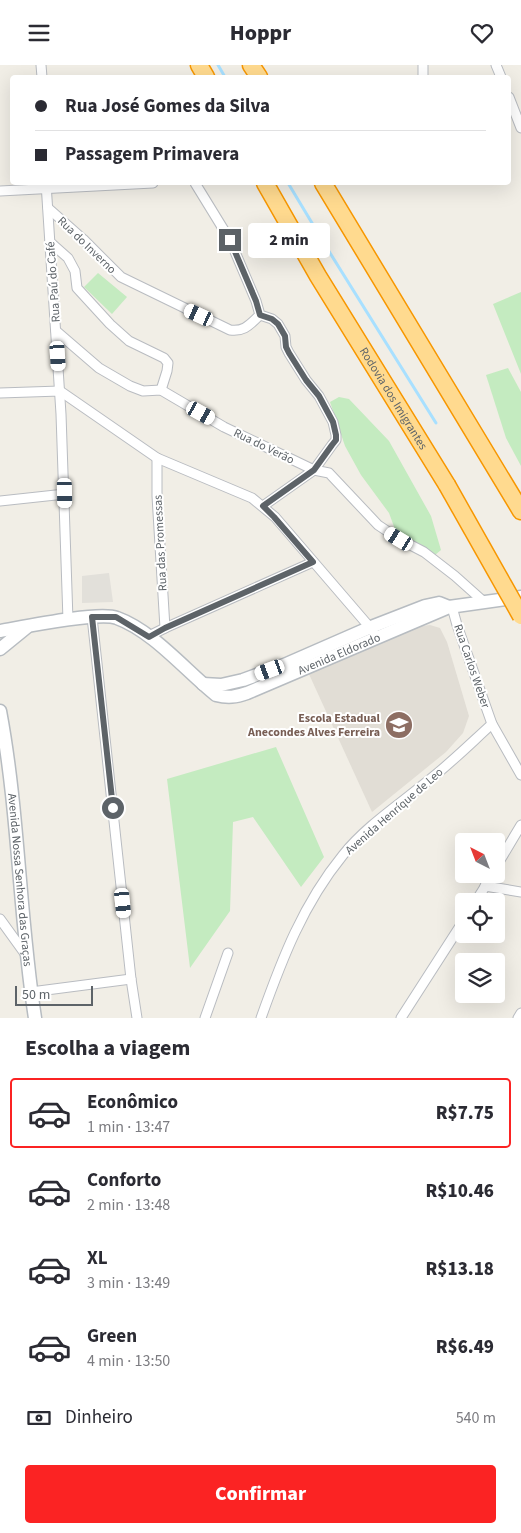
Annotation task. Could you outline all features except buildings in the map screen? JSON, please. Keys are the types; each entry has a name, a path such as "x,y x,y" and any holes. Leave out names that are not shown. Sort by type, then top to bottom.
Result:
{"highway":[{"name":"Rodovia dos Imigrantes","path":"266,185 318,276 447,485 521,616"},
{"path":"324,185 521,511"}],"main road":[{"name":"Avenida Eldorado","path":"0,631 92,617 116,617 149,637 216,695 234,697 247,693 286,670 374,632 451,607 521,597"},
{"path":"0,649 27,627"},
{"name":"Avenida Nossa Senhora das Graças","path":"0,711 12,791 27,956 35,1018"}],"street":[{"path":"511,101 519,117 521,128"},
{"path":"0,191 46,186 82,185"},
{"path":"196,185 230,240 260,315 272,319 278,324 285,336 286,347 289,353 306,380 319,396 335,429 336,440 314,470 263,506"},
{"name":"Rua Paú do Café","path":"46,186 60,391 68,621"},
{"name":"Rua do Inverno","path":"48,208 83,239 111,269 131,283 230,330 240,331 246,329 260,315"},
{"path":"50,241 68,258 75,271 77,288 110,324 130,341 164,358 168,363 161,390"},
{"name":"Rua do Verão","path":"56,331 99,368 130,386 138,390 161,390 224,427 314,470 329,473 378,525 424,552 483,601"},
{"path":"0,393 60,391 157,457 252,497 274,517 374,632"},
{"name":"Rua das Promessas","path":"157,457 165,628"},
{"path":"0,501 65,493"},
{"path":"149,637 165,628 313,562"},
{"name":"Rua Carlos Weber","path":"451,607 492,724 521,775"},
{"path":"92,617 131,979 138,1018"},
{"name":"Avenida Henríque de Leo","path":"261,1018 276,977 306,908 344,853 366,832 441,771 492,724"},
{"path":"505,852 521,825"},
{"path":"481,893 487,883"},
{"path":"485,886 521,892"},
{"path":"0,919 27,956"},
{"path":"401,1018 455,934"},
{"path":"205,1018 228,953"},
{"path":"31,992 131,979"},
{"path":"518,1018 521,1013"}],"shaded area":[{"path":"109,573 113,602 82,603 82,576"},
{"name":"Escola Estadual Anecondes Alves Ferreira","path":"430,625 440,628 447,642 469,716 463,733 446,752 372,812 308,672 422,626"}],"green space":[{"path":"98,273 127,297 112,314 84,287"},
{"path":"521,292 521,374 493,304"},
{"path":"508,368 521,392 521,466 506,438 486,375"},
{"path":"339,397 349,399 389,441 431,516 441,550 435,555 396,532 389,513 361,475 345,446 330,402"},
{"path":"276,747 324,857 301,887 253,817 233,822 230,911 190,968 167,779"}],"waterway":[{"path":"218,65 224,75"},
{"path":"289,185 436,423"}],"place":[{"name":"Escola Estadual Anecondes Alves Ferreira","path":"399,725"}],"route":[{"path":"113,808 92,617 116,617 149,637 165,628 313,562 263,506 314,470 336,440 335,429 319,396 306,380 289,353 282,330 276,321 260,315 230,240"}]}
